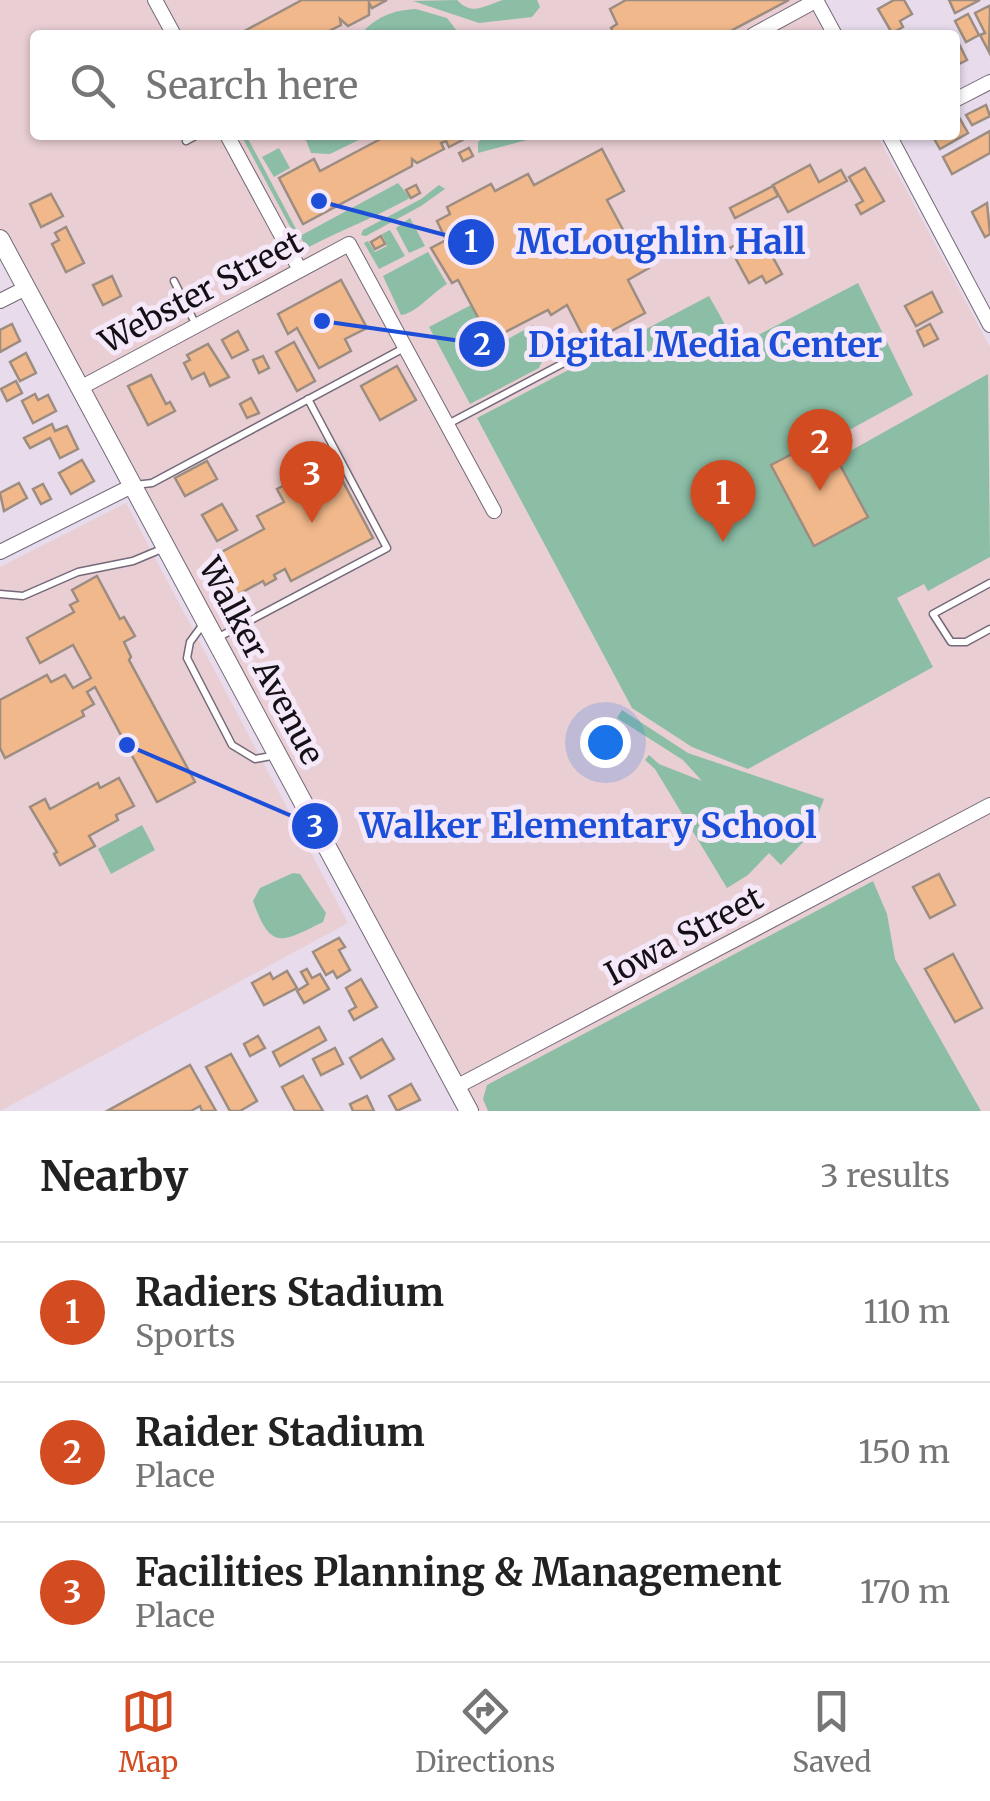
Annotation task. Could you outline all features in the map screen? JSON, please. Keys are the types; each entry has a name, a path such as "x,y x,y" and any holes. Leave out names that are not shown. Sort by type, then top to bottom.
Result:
{"street":[{"path":"155,0 171,30"},
{"path":"761,30 817,0 832,30"},
{"path":"960,97 990,82"},
{"path":"230,140 300,270"},
{"path":"892,140 990,325"},
{"name":"Walker Avenue","path":"0,239 469,1111"},
{"name":"Webster Street","path":"80,388 349,244 405,347"},
{"path":"0,301 26,288"},
{"path":"405,347 494,511"},
{"path":"0,552 132,486"},
{"name":"Iowa Street","path":"456,1087 990,805"}],"lane":[{"path":"174,281 196,325"},
{"path":"132,486 152,483 405,347"},
{"path":"447,425 575,357"},
{"path":"214,640 387,548 308,399"},
{"path":"0,594 23,596 38,592 78,572 133,562 166,548"},
{"path":"990,583 933,614 951,642 966,642 990,628"},
{"path":"205,622 190,642 190,670 232,745 255,759 277,754"}],"shaded area":[{"path":"0,0 806,0 822,30 30,30 30,140 880,140 990,347 990,1111 471,1111 0,233"},
{"path":"126,503 348,923 0,1111 0,567"}],"green space":[{"path":"457,0 474,9 503,0 537,0 540,7 532,17 479,23 413,1"},
{"path":"416,9 447,18 456,30 365,30 400,11"},
{"path":"244,140 249,140 296,229 292,230"},
{"path":"306,140 359,140 330,154 311,153"},
{"path":"481,140 527,140 478,153"},
{"path":"279,148 290,168 274,177 262,157"},
{"path":"398,183 410,198 307,248 300,236"},
{"path":"439,185 445,189 421,206 366,236 361,235 363,230"},
{"path":"410,218 425,246 409,253 396,228"},
{"path":"390,230 405,256 379,269 364,243 368,241 375,252 387,246 382,234"},
{"path":"428,252 447,284 401,315 383,276"},
{"path":"858,283 913,395 842,434 852,450 988,374 990,557 928,591 924,584 897,598 933,667 748,769 692,747 632,708 477,418 709,296 737,346"},
{"path":"471,305 492,344 497,345 533,325 546,352 539,368 470,404 429,327"},
{"path":"622,710 688,753 824,799 810,835 781,865 769,853 748,875 727,888 655,769 645,760 649,755 659,764 702,781 683,760 617,718"},
{"path":"142,825 155,850 111,874 98,849"},
{"path":"293,873 300,874 326,913 323,922 288,938 279,938 266,929 253,901 260,888"},
{"path":"873,881 887,914 895,959 981,1111 488,1111 483,1099 487,1085"}],"building":[{"path":"302,0 387,0 372,8 369,3 369,15 348,26 340,19 341,25 331,30 246,30"},
{"path":"626,0 789,0 732,30 612,30 617,24 610,9"},
{"path":"894,0 904,0 912,14 900,21 903,27 890,30 878,9"},
{"path":"949,0 980,0 955,13"},
{"path":"989,6 990,9 989,52 975,13"},
{"path":"968,14 979,35 966,42 955,21"},
{"path":"986,105 990,116 972,125 966,115"},
{"path":"960,119 968,133 960,138"},
{"path":"990,131 990,153 952,174 943,157"},
{"path":"379,140 462,140 449,147 446,141 441,143 444,149 417,163 412,159 412,166 303,224 279,178 314,159 320,171"},
{"path":"935,140 956,140 940,149"},
{"path":"469,148 473,156 463,161 459,153"},
{"path":"602,149 624,191 607,200 636,254 641,252 649,268 628,280 645,313 587,344 567,305 551,315 548,310 490,340 458,280 452,283 431,248 446,240 437,221 450,214 447,207 491,184 495,191 528,174 534,185"},
{"path":"810,165 819,182 841,170 847,181 788,212 773,185"},
{"path":"865,168 884,201 861,214 856,205 863,201 849,177"},
{"path":"416,185 420,193 411,198 406,190"},
{"path":"773,186 778,196 735,218 730,208"},
{"path":"51,194 63,216 41,227 30,204"},
{"path":"987,203 990,234 985,237 972,212"},
{"path":"66,227 84,263 66,272 52,244 59,240 55,233"},
{"path":"381,236 385,244 375,249 371,242"},
{"path":"744,240 750,250 765,243 782,274 766,283 762,276 749,283 730,248"},
{"path":"112,276 121,296 103,305 93,285"},
{"path":"341,280 367,328 345,339 351,351 319,368 297,328 288,334 278,314"},
{"path":"932,292 942,312 916,326 905,306"},
{"path":"12,324 20,341 0,352 0,330"},
{"path":"930,324 938,339 924,346 917,331"},
{"path":"238,331 248,350 232,358 222,340"},
{"path":"294,342 315,381 297,391 276,352"},
{"path":"208,344 229,377 210,386 204,373 192,379 184,363 190,360 187,355"},
{"path":"26,353 36,373 20,381 10,362"},
{"path":"263,356 269,368 259,373 253,360"},
{"path":"397,366 416,400 380,420 361,386"},
{"path":"151,375 166,404 170,402 175,411 148,425 128,386"},
{"path":"16,381 22,393 7,401 1,389"},
{"path":"35,394 38,400 48,395 56,411 33,423 22,401"},
{"path":"251,398 259,413 247,418 240,404"},
{"path":"810,419 817,431 809,435 802,423"},
{"path":"52,424 55,431 67,426 78,449 60,458 50,438 30,448 24,438"},
{"path":"825,437 868,517 814,546 771,465"},
{"path":"323,444 373,538 291,581 285,569 265,585 263,581 237,595 216,555 264,529 257,516 284,502 277,489 301,477 292,460"},
{"path":"82,460 94,481 71,494 59,473"},
{"path":"207,461 217,479 185,496 175,478"},
{"path":"19,483 27,498 4,511 0,493"},
{"path":"43,484 51,499 41,504 33,489"},
{"path":"222,504 237,530 217,541 202,515"},
{"path":"97,576 120,619 124,617 135,636 124,642 129,660 195,782 157,802 95,687 87,692 94,704 82,711 84,716 5,758 0,748 0,700 47,675 51,682 65,675 73,688 91,678 73,645 40,663 27,638 74,612 70,605 78,601 72,590"},
{"path":"119,778 134,806 89,836 95,846 60,865 54,854 57,852 30,807 45,799 50,809 98,783 100,788"},
{"path":"939,874 955,905 930,918 913,887"},
{"path":"339,938 345,947 339,950 350,970 337,978 333,971 326,975 313,952"},
{"path":"953,954 982,1008 955,1022 925,969"},
{"path":"307,969 312,978 320,974 329,989 304,1003 297,991 308,984 301,972"},
{"path":"287,971 297,988 264,1005 252,983 270,973 273,979"},
{"path":"361,979 377,1007 354,1020 349,1011 356,1007 346,988"},
{"path":"319,1027 326,1040 280,1066 273,1052"},
{"path":"258,1036 265,1048 250,1056 244,1044"},
{"path":"382,1039 394,1059 361,1078 350,1058"},
{"path":"335,1048 343,1064 321,1075 313,1059"},
{"path":"231,1054 257,1101 240,1111 230,1111 206,1067"},
{"path":"190,1065 216,1111 202,1111 200,1106 191,1111 107,1111"},
{"path":"303,1076 323,1111 295,1111 282,1087"},
{"path":"411,1084 420,1100 397,1111 389,1096"},
{"path":"367,1096 374,1111 353,1111 350,1104"}],"place":[{"name":"McLoughlin Hall","path":"319,201"},
{"name":"Digital Media Center","path":"322,321"},
{"name":"Raider Stadium","path":"820,491"},
{"name":"Facilities Planning & Management","path":"312,523"},
{"name":"Radiers Stadium","path":"723,542"},
{"name":"Walker Elementary School","path":"127,745"}]}
